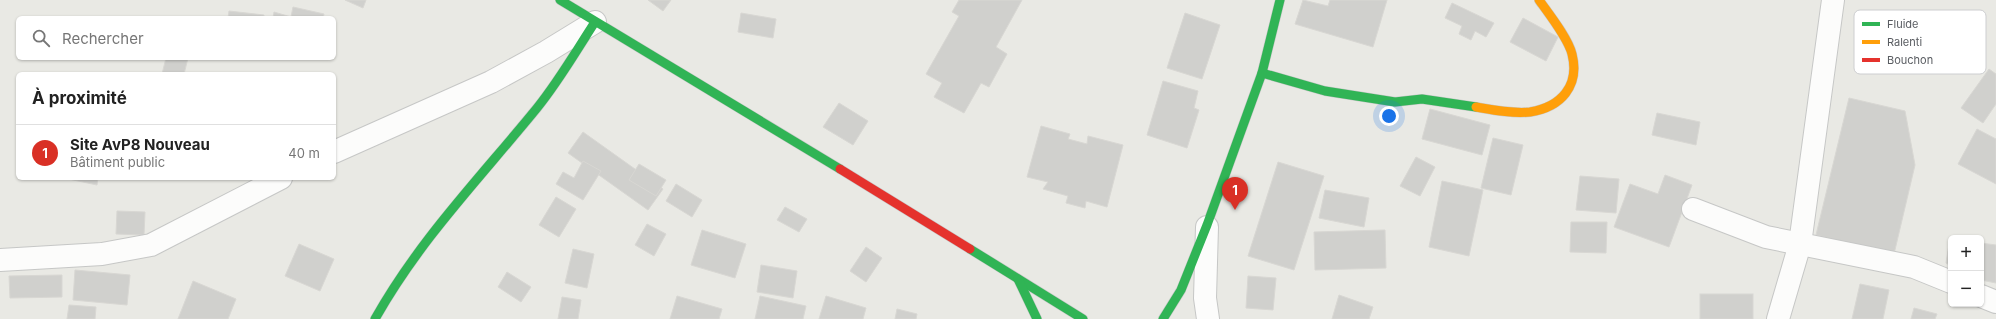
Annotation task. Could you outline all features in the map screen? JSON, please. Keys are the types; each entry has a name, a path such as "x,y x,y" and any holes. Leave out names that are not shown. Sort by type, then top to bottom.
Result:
{"street":[{"path":"560,0 890,199 1083,319"},
{"path":"1163,319 1180,290 1207,225 1262,73 1280,0"},
{"path":"1262,73 1325,91 1395,102 1422,99 1503,111 1530,112 1547,107 1563,96 1572,86 1575,72 1572,53 1555,22 1539,0"},
{"path":"1778,319 1800,244 1833,0"},
{"path":"336,151 491,82 546,52 595,22"},
{"path":"375,319 443,217 539,106 595,22"},
{"path":"0,260 102,254 151,245 277,180"},
{"path":"1693,209 1766,237 1914,267 1948,281"},
{"path":"1207,225 1205,298 1208,319"},
{"path":"1018,279 1037,319"},
{"path":"1984,297 1996,302"}],"building":[{"path":"345,0 366,0 363,8"},
{"path":"648,0 671,0 663,11"},
{"path":"959,0 1022,0 996,47 1007,54 989,87 981,83 964,113 934,97 942,83 926,74 959,16 952,12"},
{"path":"1303,0 1328,6 1330,0 1387,0 1373,47 1295,24"},
{"path":"1452,3 1494,23 1486,37 1475,31 1471,40 1459,34 1462,26 1445,18"},
{"path":"293,7 324,14 324,16 291,16"},
{"path":"229,11 264,15 264,16 228,16"},
{"path":"274,12 288,16 273,16"},
{"path":"741,13 776,19 773,38 738,32"},
{"path":"1185,13 1220,25 1202,79 1167,68"},
{"path":"1523,18 1558,37 1546,61 1510,42"},
{"path":"166,60 188,60 184,72 162,72"},
{"path":"1989,69 1996,74 1996,104 1983,123 1961,108"},
{"path":"1163,81 1198,91 1194,108 1199,110 1187,148 1147,135"},
{"path":"1849,98 1905,111 1915,165 1894,254 1816,235"},
{"path":"839,103 868,121 853,145 823,127"},
{"path":"1430,109 1490,125 1482,155 1422,139"},
{"path":"1657,113 1700,122 1696,145 1652,135"},
{"path":"1041,126 1070,134 1068,139 1087,144 1088,136 1123,145 1107,207 1086,201 1085,208 1066,203 1068,196 1043,189 1048,182 1027,177"},
{"path":"1977,129 1996,139 1996,184 1958,164"},
{"path":"583,132 663,189 648,210 568,153"},
{"path":"1493,138 1523,145 1511,195 1481,188"},
{"path":"1416,157 1435,167 1420,196 1400,186"},
{"path":"583,161 601,171 583,200 556,184 563,172 574,178"},
{"path":"1278,162 1324,176 1294,270 1248,256"},
{"path":"639,164 666,180 656,196 629,180"},
{"path":"1665,175 1692,185 1669,247 1614,227 1630,184 1658,194"},
{"path":"1580,176 1619,179 1616,213 1576,210"},
{"path":"73,180 98,180 97,185"},
{"path":"1442,181 1483,190 1469,256 1429,247"},
{"path":"676,184 702,200 692,217 666,201"},
{"path":"1325,190 1369,198 1364,227 1319,218"},
{"path":"556,197 576,209 559,237 539,225"},
{"path":"785,207 807,219 799,232 777,220"},
{"path":"117,211 145,212 144,235 116,234"},
{"path":"1571,222 1607,222 1606,253 1570,252"},
{"path":"647,224 666,234 654,256 635,245"},
{"path":"702,230 746,244 735,278 691,265"},
{"path":"1385,230 1386,268 1315,270 1314,232"},
{"path":"1984,243 1996,245 1996,283 1984,281"},
{"path":"299,244 334,259 320,291 285,276"},
{"path":"866,247 882,258 866,282 850,271"},
{"path":"573,249 594,254 587,288 565,283"},
{"path":"1948,250 1948,264 1946,263"},
{"path":"761,265 797,271 793,298 757,292"},
{"path":"75,270 130,275 127,305 73,300"},
{"path":"507,272 531,287 521,302 498,287"},
{"path":"62,275 62,297 10,298 9,276"},
{"path":"1248,276 1276,278 1273,310 1246,308"},
{"path":"193,281 236,299 228,319 178,319"},
{"path":"1860,284 1889,290 1883,319 1852,319"},
{"path":"1700,294 1753,294 1753,319 1700,319"},
{"path":"1339,295 1373,307 1369,319 1332,319"},
{"path":"677,296 722,309 719,319 670,319"},
{"path":"760,296 806,306 803,319 755,319"},
{"path":"826,296 866,308 863,319 819,319"},
{"path":"562,297 581,300 578,319 558,319"},
{"path":"69,305 96,307 95,319 67,319"},
{"path":"1914,308 1937,314 1935,319 1911,319"},
{"path":"897,309 917,314 916,319 895,319"}],"traffic: fast":[{"path":"560,0 840,169"},
{"path":"1163,319 1181,290 1207,225 1262,73 1280,0"},
{"path":"375,319 411,262 545,98 595,22"},
{"path":"1262,73 1325,91 1395,102 1422,99 1476,107"},
{"path":"970,249 1083,319"},
{"path":"1018,279 1037,319"}],"traffic: slow":[{"path":"1476,107 1510,112 1530,112 1551,105 1566,93 1573,76 1574,65 1572,54 1567,41 1558,26 1539,0"}],"traffic: jam":[{"path":"840,169 970,249"}],"place":[{"name":"Site AvP8 Nouveau","path":"1235,210"}]}
